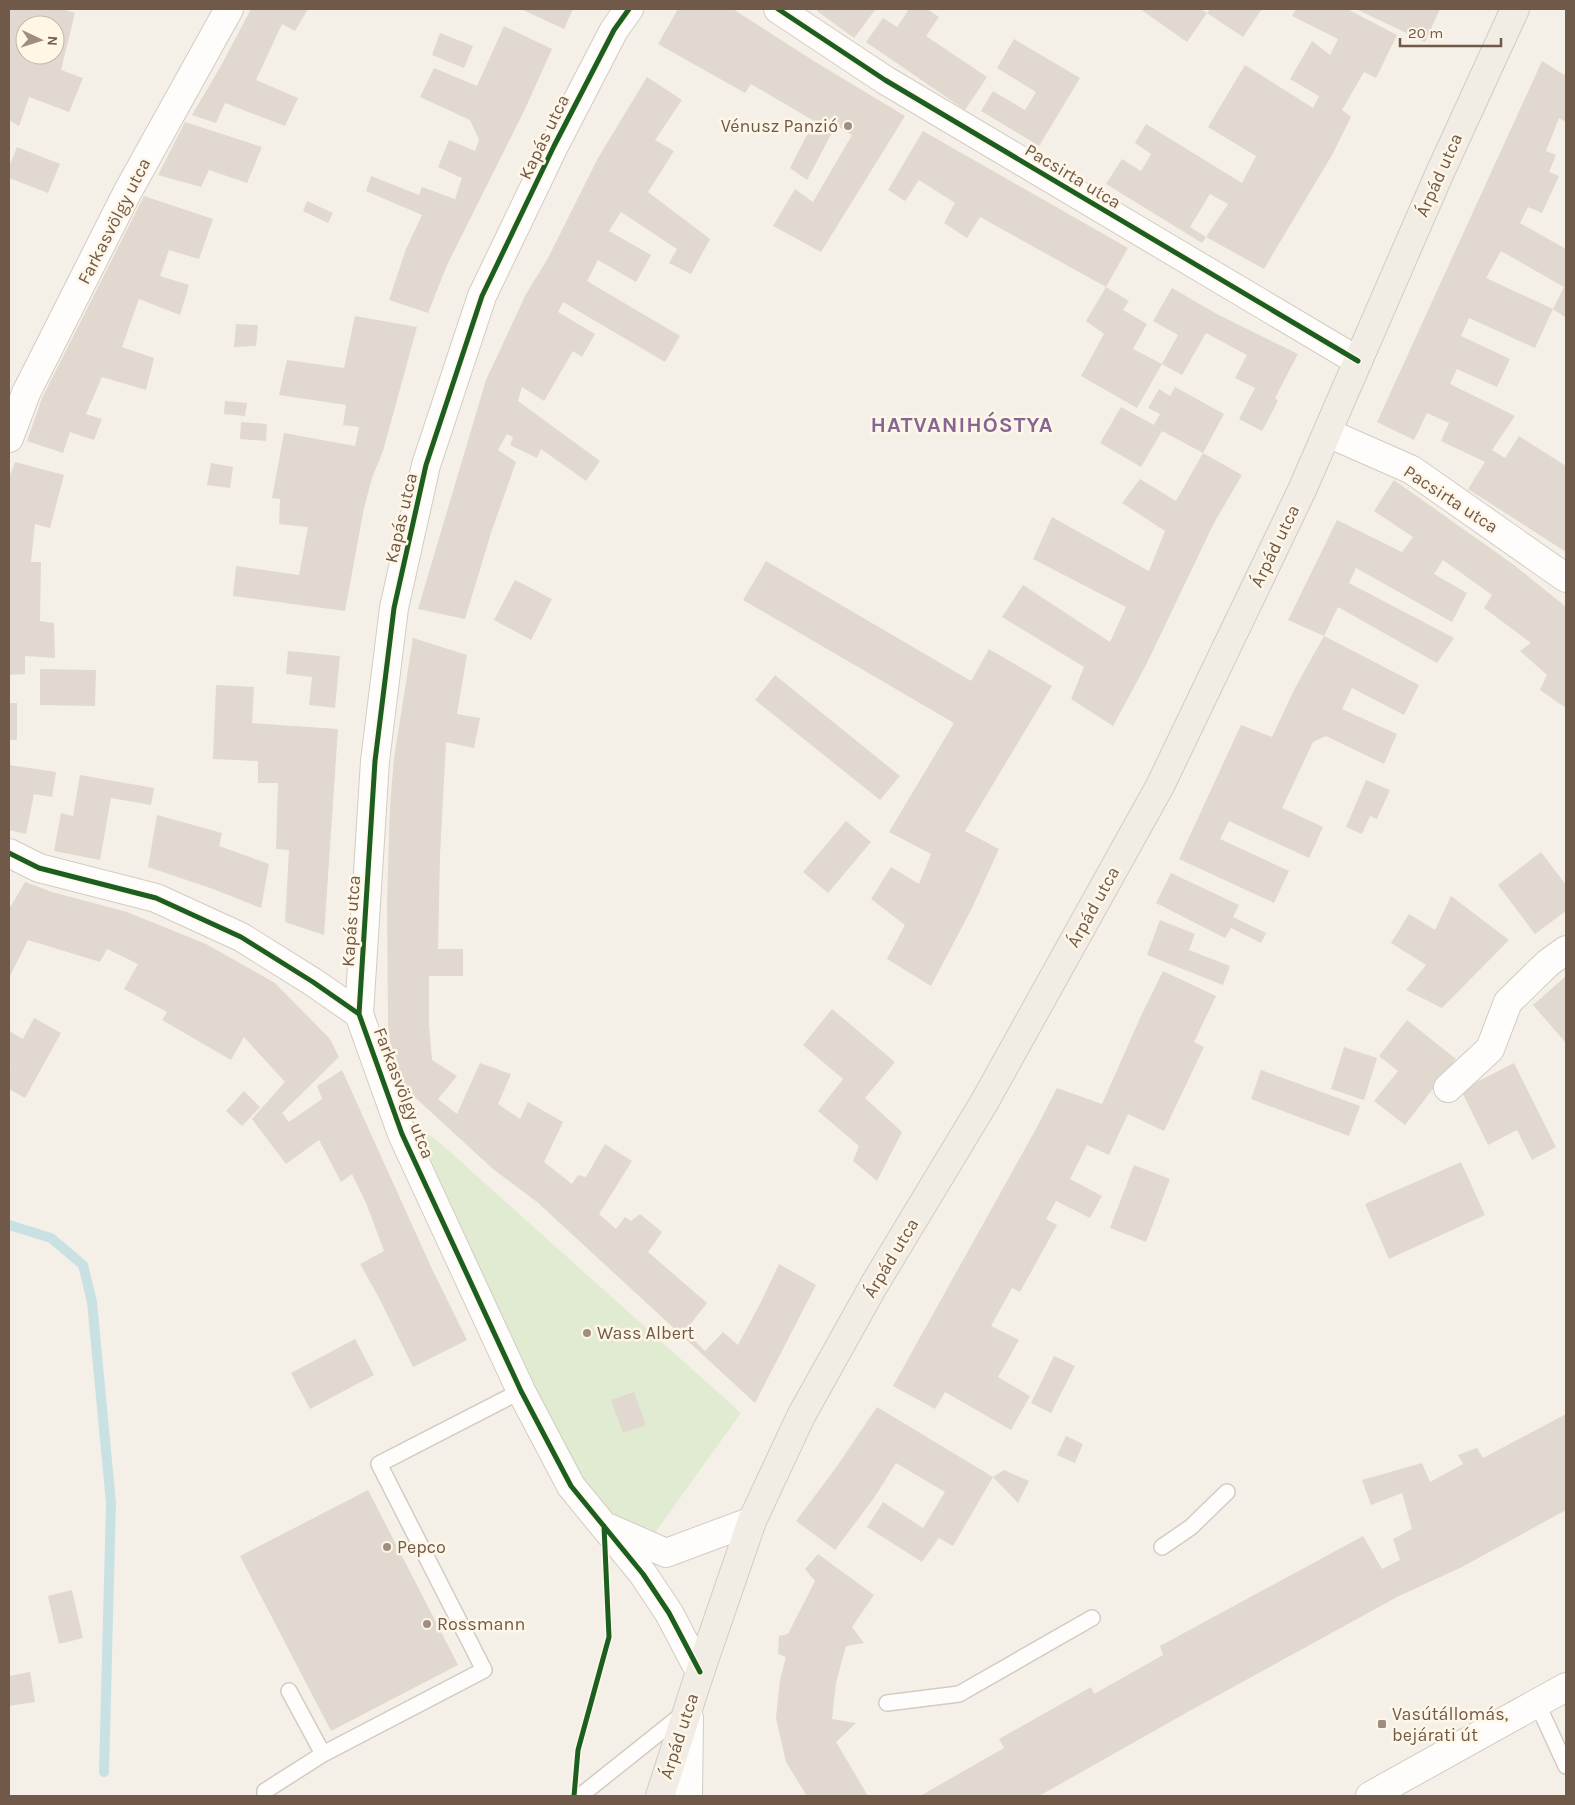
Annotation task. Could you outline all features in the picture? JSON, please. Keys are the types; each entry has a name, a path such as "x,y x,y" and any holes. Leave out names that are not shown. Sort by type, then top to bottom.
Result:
{"main road":[{"name":"Árpád utca","path":"660,1796 752,1521 806,1407 874,1286 986,1101 1160,786 1302,490 1515,9"}],"street":[{"name":"Farkasvölgy utca","path":"9,438 26,393 124,200 229,9"},
{"name":"Kapás utca","path":"359,1014 375,761 394,608 426,465 482,296 554,146 614,30 629,9"},
{"name":"Pacsirta utca","path":"778,9 885,80 1358,360"},
{"name":"Pacsirta utca","path":"1328,433 1412,470 1566,578"},
{"name":"Farkasvölgy utca","path":"9,853 39,868 156,898 241,937 313,982 359,1014 402,1134 521,1391 571,1486 643,1574 669,1613 700,1672"},
{"path":"1448,1088 1490,1049 1508,1002 1548,962 1566,950"},
{"path":"604,1526 666,1553 752,1521"},
{"path":"1370,1796 1566,1687"},
{"path":"688,1796 689,1708"}],"lane":[{"path":"265,1796 265,1791 323,1754 484,1670 379,1464 521,1391"},
{"path":"1162,1547 1191,1527 1226,1492"},
{"path":"887,1703 959,1694 1092,1618"},
{"path":"289,1691 323,1754"},
{"path":"1537,1703 1566,1766"},
{"path":"580,1796 689,1708"}],"green space":[{"path":"413,1123 439,1142 741,1413 655,1533 606,1511 573,1469"}],"building":[{"path":"9,9 62,9 75,13 65,54 65,15 15,15 15,65 62,65 61,70 83,78 69,112 29,97 19,126 9,120"},
{"path":"251,9 308,9 295,31 282,24 256,80 298,98 285,126 225,103 216,123 192,115"},
{"path":"521,9 573,9 564,29"},
{"path":"678,9 733,9 905,116 821,252 773,226 795,189 813,202 852,135 836,125 807,180 790,168 814,121 751,84 745,93 658,44"},
{"path":"819,9 876,9 854,38 817,11"},
{"path":"909,9 927,9 939,17 926,36 987,77 965,110 866,42 883,18 897,27"},
{"path":"1140,9 1201,9 1207,13 1187,42"},
{"path":"1210,9 1262,9 1243,37 1207,13"},
{"path":"1296,9 1347,9 1397,35 1376,78 1364,72 1342,110 1351,117 1332,155 1264,269 1206,237 1202,243 1106,184 1122,159 1141,171 1151,154 1135,143 1146,124 1242,183 1256,156 1208,127 1245,65 1313,108 1319,96 1290,79 1312,41 1330,55 1338,39 1292,16","holes":["1210,194 1228,204 1206,237 1190,227"]},
{"path":"1356,9 1440,9 1425,42"},
{"path":"504,26 552,49 525,109 447,265 428,313 389,300 406,249 422,215 366,191 371,176 419,195 422,187 455,199 462,178 438,167 449,140 475,151 479,140 470,120 420,97 434,68 477,86"},
{"path":"440,33 473,46 464,68 432,55"},
{"path":"1014,39 1080,78 1039,146 981,111 993,91 1025,110 1036,92 997,68"},
{"path":"1542,61 1566,76 1566,122 1559,118 1546,151 1556,155 1549,172 1559,176 1542,213 1528,207 1520,223 1566,249 1566,318 1553,309 1535,348 1469,318 1461,336 1510,359 1497,387 1457,369 1450,384 1515,416 1492,450 1505,458 1519,436 1566,466 1566,552 1468,489 1485,462 1441,441 1449,423 1427,413 1414,440 1377,422","holes":["1501,251 1564,287 1553,309 1486,278"]},
{"path":"647,77 682,100 655,140 674,151 648,192 710,239 691,274 669,263 677,249 621,212 609,231 651,255 636,282 598,260 587,281 680,336 665,362 563,302 558,312 595,334 582,357 573,351 544,401 522,387 518,401 600,461 586,481 541,449 537,458 510,445 513,437 507,434 498,450 516,462 491,533 465,619 418,609 486,380 526,294 548,258 598,158"},
{"path":"185,122 262,147 247,183 209,170 201,187 158,175"},
{"path":"923,131 1128,248 1106,287 980,217 967,238 944,223 955,203 919,180 905,201 888,190"},
{"path":"17,147 60,164 48,193 9,178 9,167"},
{"path":"144,196 213,219 199,259 169,250 160,276 189,285 180,315 139,299 122,347 154,358 146,390 102,377 86,414 102,419 94,440 70,432 63,453 27,441 42,398"},
{"path":"307,201 333,213 328,223 303,211"},
{"path":"1106,287 1129,301 1123,310 1147,324 1133,349 1162,364 1137,408 1081,376 1104,334 1086,321"},
{"path":"1172,288 1217,314 1298,354 1275,398 1278,401 1262,431 1239,419 1255,388 1235,378 1247,355 1206,333 1182,375 1162,364 1178,335 1153,321"},
{"path":"355,316 417,327 383,451 372,478 364,508 345,611 233,596 236,566 299,575 308,527 279,524 280,499 272,498 284,433 355,446 359,427 343,425 346,405 279,395 287,360 344,368"},
{"path":"236,324 258,325 256,346 234,347"},
{"path":"1175,387 1224,414 1203,453 1162,431 1141,467 1100,443 1121,407 1154,425 1160,414 1148,408 1159,389 1170,396"},
{"path":"225,401 247,403 245,416 224,414"},
{"path":"241,422 267,424 266,441 240,439"},
{"path":"1203,453 1242,475 1214,523 1147,663 1113,726 1071,699 1084,667 1002,617 1023,585 1110,642 1126,607 1033,559 1052,517 1149,571 1165,531 1122,503 1140,479 1176,501"},
{"path":"15,462 64,475 50,528 35,524 31,562 41,562 40,621 54,623 55,658 25,656 25,674 9,675 9,479"},
{"path":"211,463 233,467 230,488 207,485"},
{"path":"1394,480 1514,565 1566,607 1566,708 1540,690 1547,675 1520,651 1531,643 1484,608 1492,595 1443,560 1434,574 1467,593 1452,622 1356,568 1349,583 1454,638 1437,663 1338,607 1324,636 1288,620 1337,520 1402,552 1413,537 1374,511"},
{"path":"766,561 971,681 989,649 1052,686 965,831 999,849 972,908 931,986 887,959 905,925 871,899 891,867 919,884 931,854 889,832 954,723 743,600"},
{"path":"515,580 552,599 531,640 494,620"},
{"path":"1324,636 1419,685 1404,715 1352,688 1342,709 1397,734 1384,764 1326,736 1313,742 1282,808 1323,827 1309,858 1229,821 1220,839 1289,871 1274,903 1179,859 1241,725 1272,737 1295,688"},
{"path":"413,638 467,655 457,714 480,718 474,748 446,742 440,856 438,949 463,949 463,976 429,976 429,1025 432,1060 457,1076 438,1099 457,1114 480,1063 511,1074 498,1104 520,1119 528,1102 563,1122 544,1162 572,1184 578,1175 586,1177 605,1144 632,1161 599,1214 616,1229 625,1217 631,1221 640,1214 662,1232 648,1252 707,1303 685,1331 705,1351 723,1332 738,1345 779,1264 816,1285 755,1403 537,1202 493,1169 395,1079 388,1025 387,901 390,806 394,758"},
{"path":"288,651 340,656 335,708 309,705 312,677 286,674"},
{"path":"40,669 96,670 95,706 40,705"},
{"path":"775,675 900,776 880,800 755,700"},
{"path":"216,685 254,687 252,723 338,729 324,935 285,922 289,850 276,849 278,783 258,783 258,761 213,759"},
{"path":"9,703 17,703 17,740 9,740"},
{"path":"9,765 56,772 52,797 34,794 26,834 9,830"},
{"path":"80,775 154,788 151,805 111,798 100,860 54,851 61,813 73,816"},
{"path":"1366,780 1390,790 1377,819 1370,816 1362,834 1346,827"},
{"path":"157,815 222,833 219,846 269,864 261,908 148,867"},
{"path":"846,821 871,842 828,893 803,872"},
{"path":"1541,852 1566,885 1566,911 1535,934 1498,885"},
{"path":"1171,873 1239,905 1233,917 1266,933 1261,943 1231,928 1225,938 1156,903"},
{"path":"25,882 52,892 127,912 206,944 275,983 330,1039 339,1057 282,1113 289,1122 322,1099 317,1086 342,1070 432,1269 467,1340 413,1367 360,1264 384,1251 366,1203 352,1174 341,1182 319,1140 286,1164 252,1119 285,1082 244,1037 231,1060 162,1020 167,1012 124,989 138,964 107,949 100,962 28,940 9,978 9,909"},
{"path":"1451,896 1509,940 1442,1008 1406,990 1426,965 1391,943 1409,914 1435,930"},
{"path":"1160,920 1195,934 1189,950 1230,966 1223,985 1147,955"},
{"path":"1163,971 1216,996 1194,1042 1204,1047 1164,1131 1128,1114 1109,1155 1087,1145 1070,1179 1102,1196 1090,1218 1056,1201 1046,1219 1057,1225 1020,1292 1012,1288 991,1326 1019,1340 998,1377 1030,1396 1011,1430 945,1392 935,1409 893,1386 1057,1088 1102,1104"},
{"path":"1566,976 1566,1043 1533,1005"},
{"path":"832,1009 895,1062 865,1098 902,1132 877,1181 853,1161 859,1146 818,1111 843,1079 803,1045"},
{"path":"34,1018 61,1033 25,1098 9,1089 9,1072 11,1069 9,1068 9,1031 23,1039"},
{"path":"1407,1020 1456,1059 1405,1125 1374,1101 1398,1071 1379,1056"},
{"path":"1344,1047 1377,1058 1364,1100 1331,1089"},
{"path":"1514,1063 1556,1147 1532,1160 1517,1130 1488,1145 1461,1090"},
{"path":"1261,1070 1360,1106 1349,1136 1251,1099"},
{"path":"244,1091 260,1107 242,1126 226,1111"},
{"path":"1461,1162 1485,1215 1389,1259 1365,1204"},
{"path":"1134,1165 1170,1179 1146,1242 1110,1228"},
{"path":"355,1339 374,1375 310,1409 291,1373"},
{"path":"1054,1356 1075,1366 1051,1413 1031,1403"},
{"path":"634,1392 646,1425 623,1433 611,1400"},
{"path":"877,1407 993,1477 953,1546 939,1538 922,1562 867,1527 883,1502 923,1528 945,1492 896,1463 874,1498 835,1550 796,1521 835,1469"},
{"path":"1566,1414 1566,1510 1462,1567 1397,1597 1039,1796 920,1796 1004,1748 999,1739 1091,1687 1094,1694 1163,1655 1160,1646 1363,1536 1382,1569 1400,1560 1393,1539 1412,1529 1402,1493 1371,1505 1362,1480 1422,1463 1430,1482 1463,1464 1458,1455 1477,1448 1483,1458"},
{"path":"1066,1436 1083,1444 1075,1463 1057,1455"},
{"path":"1004,1470 1029,1481 1018,1503 993,1477"},
{"path":"368,1490 458,1665 331,1731 240,1556"},
{"path":"818,1554 874,1595 852,1627 864,1643 846,1646 836,1683 832,1719 856,1723 836,1742 868,1796 807,1796 786,1762 776,1718 780,1680 786,1657 778,1654 779,1636 788,1634 815,1581 805,1569"},
{"path":"72,1590 83,1638 59,1644 48,1596"},
{"path":"30,1672 35,1702 9,1706 9,1676"}],"waterway":[{"path":"9,1225 51,1238 83,1265 92,1302 111,1503 104,1772"}],"cycle path":[{"path":"359,1014 375,761 394,608 426,465 482,296 554,146 614,30 629,9"},
{"path":"778,9 885,80 1358,361"},
{"path":"9,853 39,868 156,898 241,937 313,982 359,1014 402,1134 521,1391 571,1486 643,1574 669,1613 700,1672"},
{"path":"574,1796 578,1750 609,1637 604,1526"}],"place":[{"name":"Vénusz Panzió","path":"848,126"},
{"name":"Wass Albert","path":"587,1333"},
{"name":"Pepco","path":"387,1547"},
{"name":"Rossmann","path":"427,1624"},
{"name":"Vasútállomás, bejárati út","path":"1382,1724"}],"district":[{"name":"HATVANIHÓSTYA","path":"962,424"}]}
